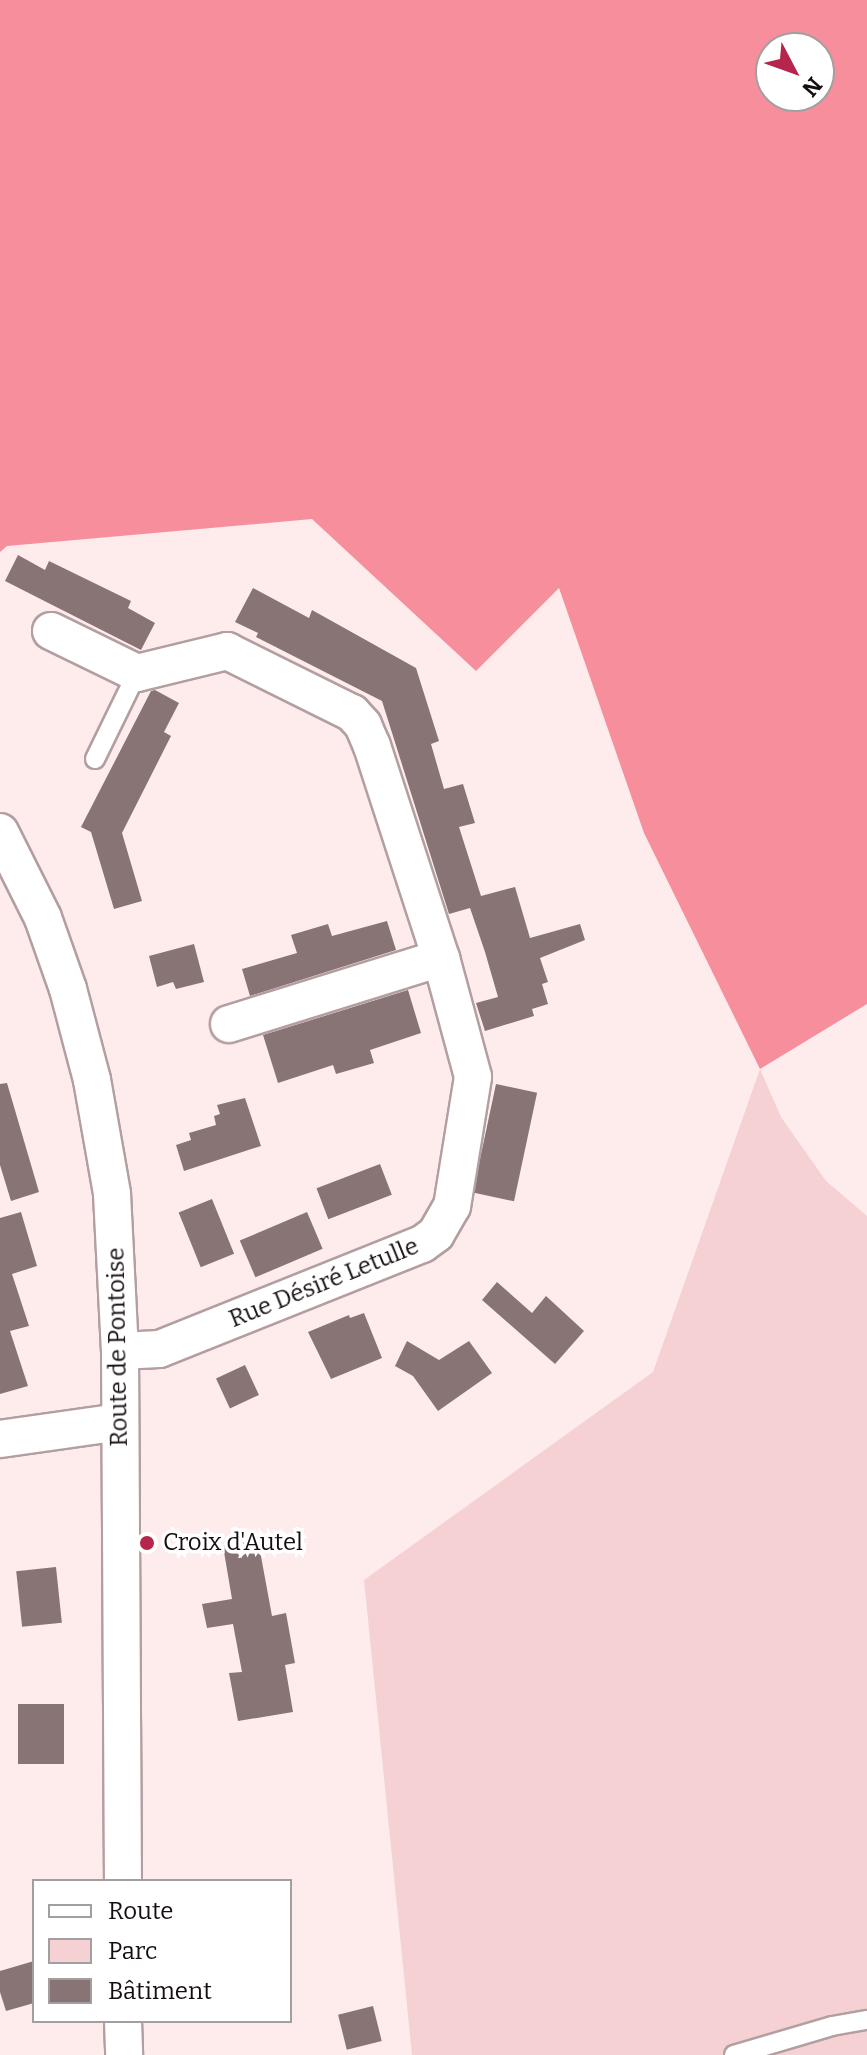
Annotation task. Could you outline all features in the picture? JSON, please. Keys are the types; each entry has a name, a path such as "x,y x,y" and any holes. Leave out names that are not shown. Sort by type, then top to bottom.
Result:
{"street":[{"path":"51,631 137,673"},
{"name":"Rue Désiré Letulle","path":"120,1351 159,1349 422,1244 436,1234 452,1206 473,1077 441,958 363,725 352,713 227,651 137,673"},
{"name":"Route de Pontoise","path":"0,832 43,918 68,989 92,1080 112,1194 120,1351 123,1879"},
{"path":"229,1024 441,958"},
{"path":"0,1439 119,1422"},
{"path":"123,2023 124,2055"}],"lane":[{"path":"95,759 137,673"},
{"path":"734,2055 832,2026 867,2020"}],"green space":[{"path":"760,1069 781,1117 826,1181 867,1216 867,2055 412,2055 364,1580 653,1372"}],"shaded area":[{"path":"0,0 867,0 867,1004 760,1069 644,833 559,588 476,671 312,519 7,546 0,552"}],"building":[{"path":"18,555 45,570 49,561 131,601 128,608 155,623 141,650 5,581"},
{"path":"253,588 309,618 312,610 416,668 439,741 431,744 444,789 463,784 475,823 459,827 481,896 515,887 530,938 580,924 585,940 540,958 548,982 542,984 548,1004 532,1009 534,1016 485,1031 476,1003 498,997 485,952 470,908 449,914 382,701 256,637 258,633 235,622"},
{"path":"155,690 179,703 164,732 171,736 122,833 142,901 114,909 91,832 81,827 151,691"},
{"path":"387,921 396,950 250,996 242,969 297,953 291,935 328,924 332,936"},
{"path":"194,944 204,982 176,989 173,982 157,987 149,956"},
{"path":"408,990 421,1033 370,1050 374,1063 336,1074 333,1065 278,1083 263,1035"},
{"path":"7,1083 39,1192 11,1201 0,1165 0,1084"},
{"path":"496,1084 537,1093 514,1201 473,1193"},
{"path":"245,1098 261,1146 184,1171 176,1145 191,1140 189,1133 216,1125 214,1116 220,1114 217,1105"},
{"path":"380,1164 392,1195 328,1219 317,1188"},
{"path":"212,1199 234,1254 201,1267 179,1212"},
{"path":"21,1212 37,1266 12,1274 29,1326 10,1331 28,1386 0,1394 0,1218"},
{"path":"307,1212 323,1249 255,1277 240,1241"},
{"path":"497,1282 532,1313 546,1296 584,1331 555,1364 482,1300"},
{"path":"364,1313 382,1358 331,1379 308,1332 349,1315 350,1318"},
{"path":"407,1341 439,1360 469,1341 492,1373 438,1411 413,1376 395,1366"},
{"path":"245,1365 259,1395 230,1408 216,1379"},
{"path":"258,1540 272,1616 286,1613 295,1663 285,1665 293,1712 238,1721 229,1673 242,1672 233,1624 207,1628 202,1604 232,1599 223,1546"},
{"path":"56,1567 62,1623 22,1627 16,1571"},
{"path":"18,1704 64,1704 64,1764 18,1764"},
{"path":"32,1962 32,2004 6,2011 0,1992 0,1971"},
{"path":"373,2006 382,2041 347,2050 338,2015"}],"place":[{"name":"Croix d'Autel","path":"147,1543"}]}
